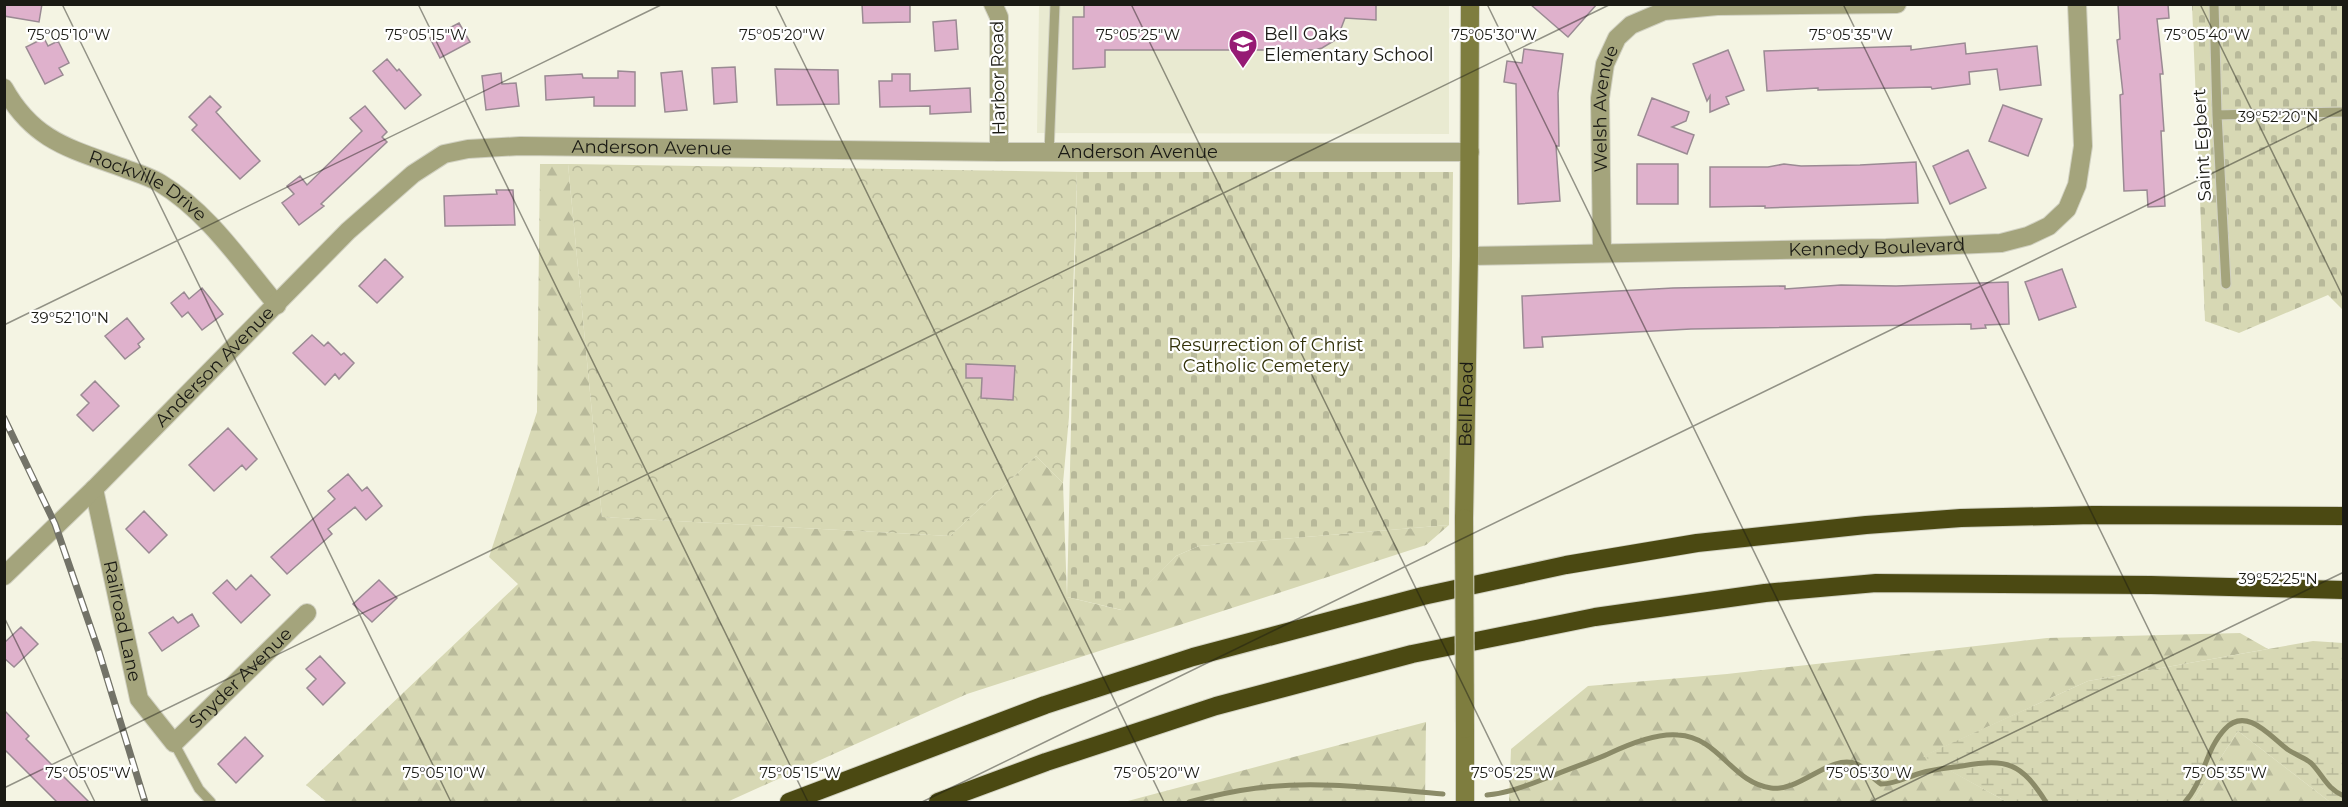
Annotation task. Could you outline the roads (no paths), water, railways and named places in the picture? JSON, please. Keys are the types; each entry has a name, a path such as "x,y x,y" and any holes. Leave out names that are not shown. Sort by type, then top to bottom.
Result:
{"highway":[{"path":"789,802 1045,705 1193,657 1423,596 1566,565 1697,543 1960,518 2062,515 2343,516"},
{"path":"938,802 1056,758 1216,706 1412,654 1595,617 1765,592 1876,584 2103,585 2343,590"},
{"path":"809,802 876,769"}],"street":[{"name":"Harbor Road","path":"993,4 999,17 999,152"},
{"name":"Bell Road","path":"1466,802 1464,518 1469,256 1470,4"},
{"name":"Welsh Avenue","path":"1602,252 1600,98 1605,64 1617,38 1631,25 1664,11 1717,6 1897,4"},
{"name":"Kennedy Boulevard","path":"1469,256 1886,248 2001,243 2028,236 2049,225 2067,209 2077,185 2083,146 2077,4"},
{"name":"Rockville Drive","path":"4,88 12,102 28,120 55,143 159,182 195,208 277,305"},
{"name":"Anderson Avenue","path":"4,576 55,524 94,489 348,231 413,174 444,154 468,149 520,146 1049,153 1470,152"},
{"name":"Railroad Lane","path":"94,489 139,699 174,743"},
{"name":"Snyder Avenue","path":"174,743 307,613"}],"lane":[{"path":"1049,153 1055,4"},
{"name":"Saint Egbert","path":"2214,4 2226,284"},
{"path":"2217,115 2343,112"},
{"path":"174,743 200,789 211,802"}],"waterway":[{"path":"2185,802 2196,785 2218,737 2233,723 2241,721 2257,726 2287,749 2308,761 2329,786 2344,796"},
{"path":"1487,795 1520,788 1652,738 1678,735 1704,743 1746,778 1771,788 1782,788 1826,768 1847,762 1861,766 1881,784 1897,782 1931,770 1991,763 2012,766 2021,771 2046,802"},
{"path":"1189,802 1248,789 1303,785 1350,786 1443,794"}],"railway":[{"path":"4,418 55,524 99,652 145,802"}],"place":[{"name":"Bell Oaks Elementary School","path":"1243,70"}],"park label":[{"name":"Resurrection of Christ Catholic Cemetery","path":"1266,355"}]}
